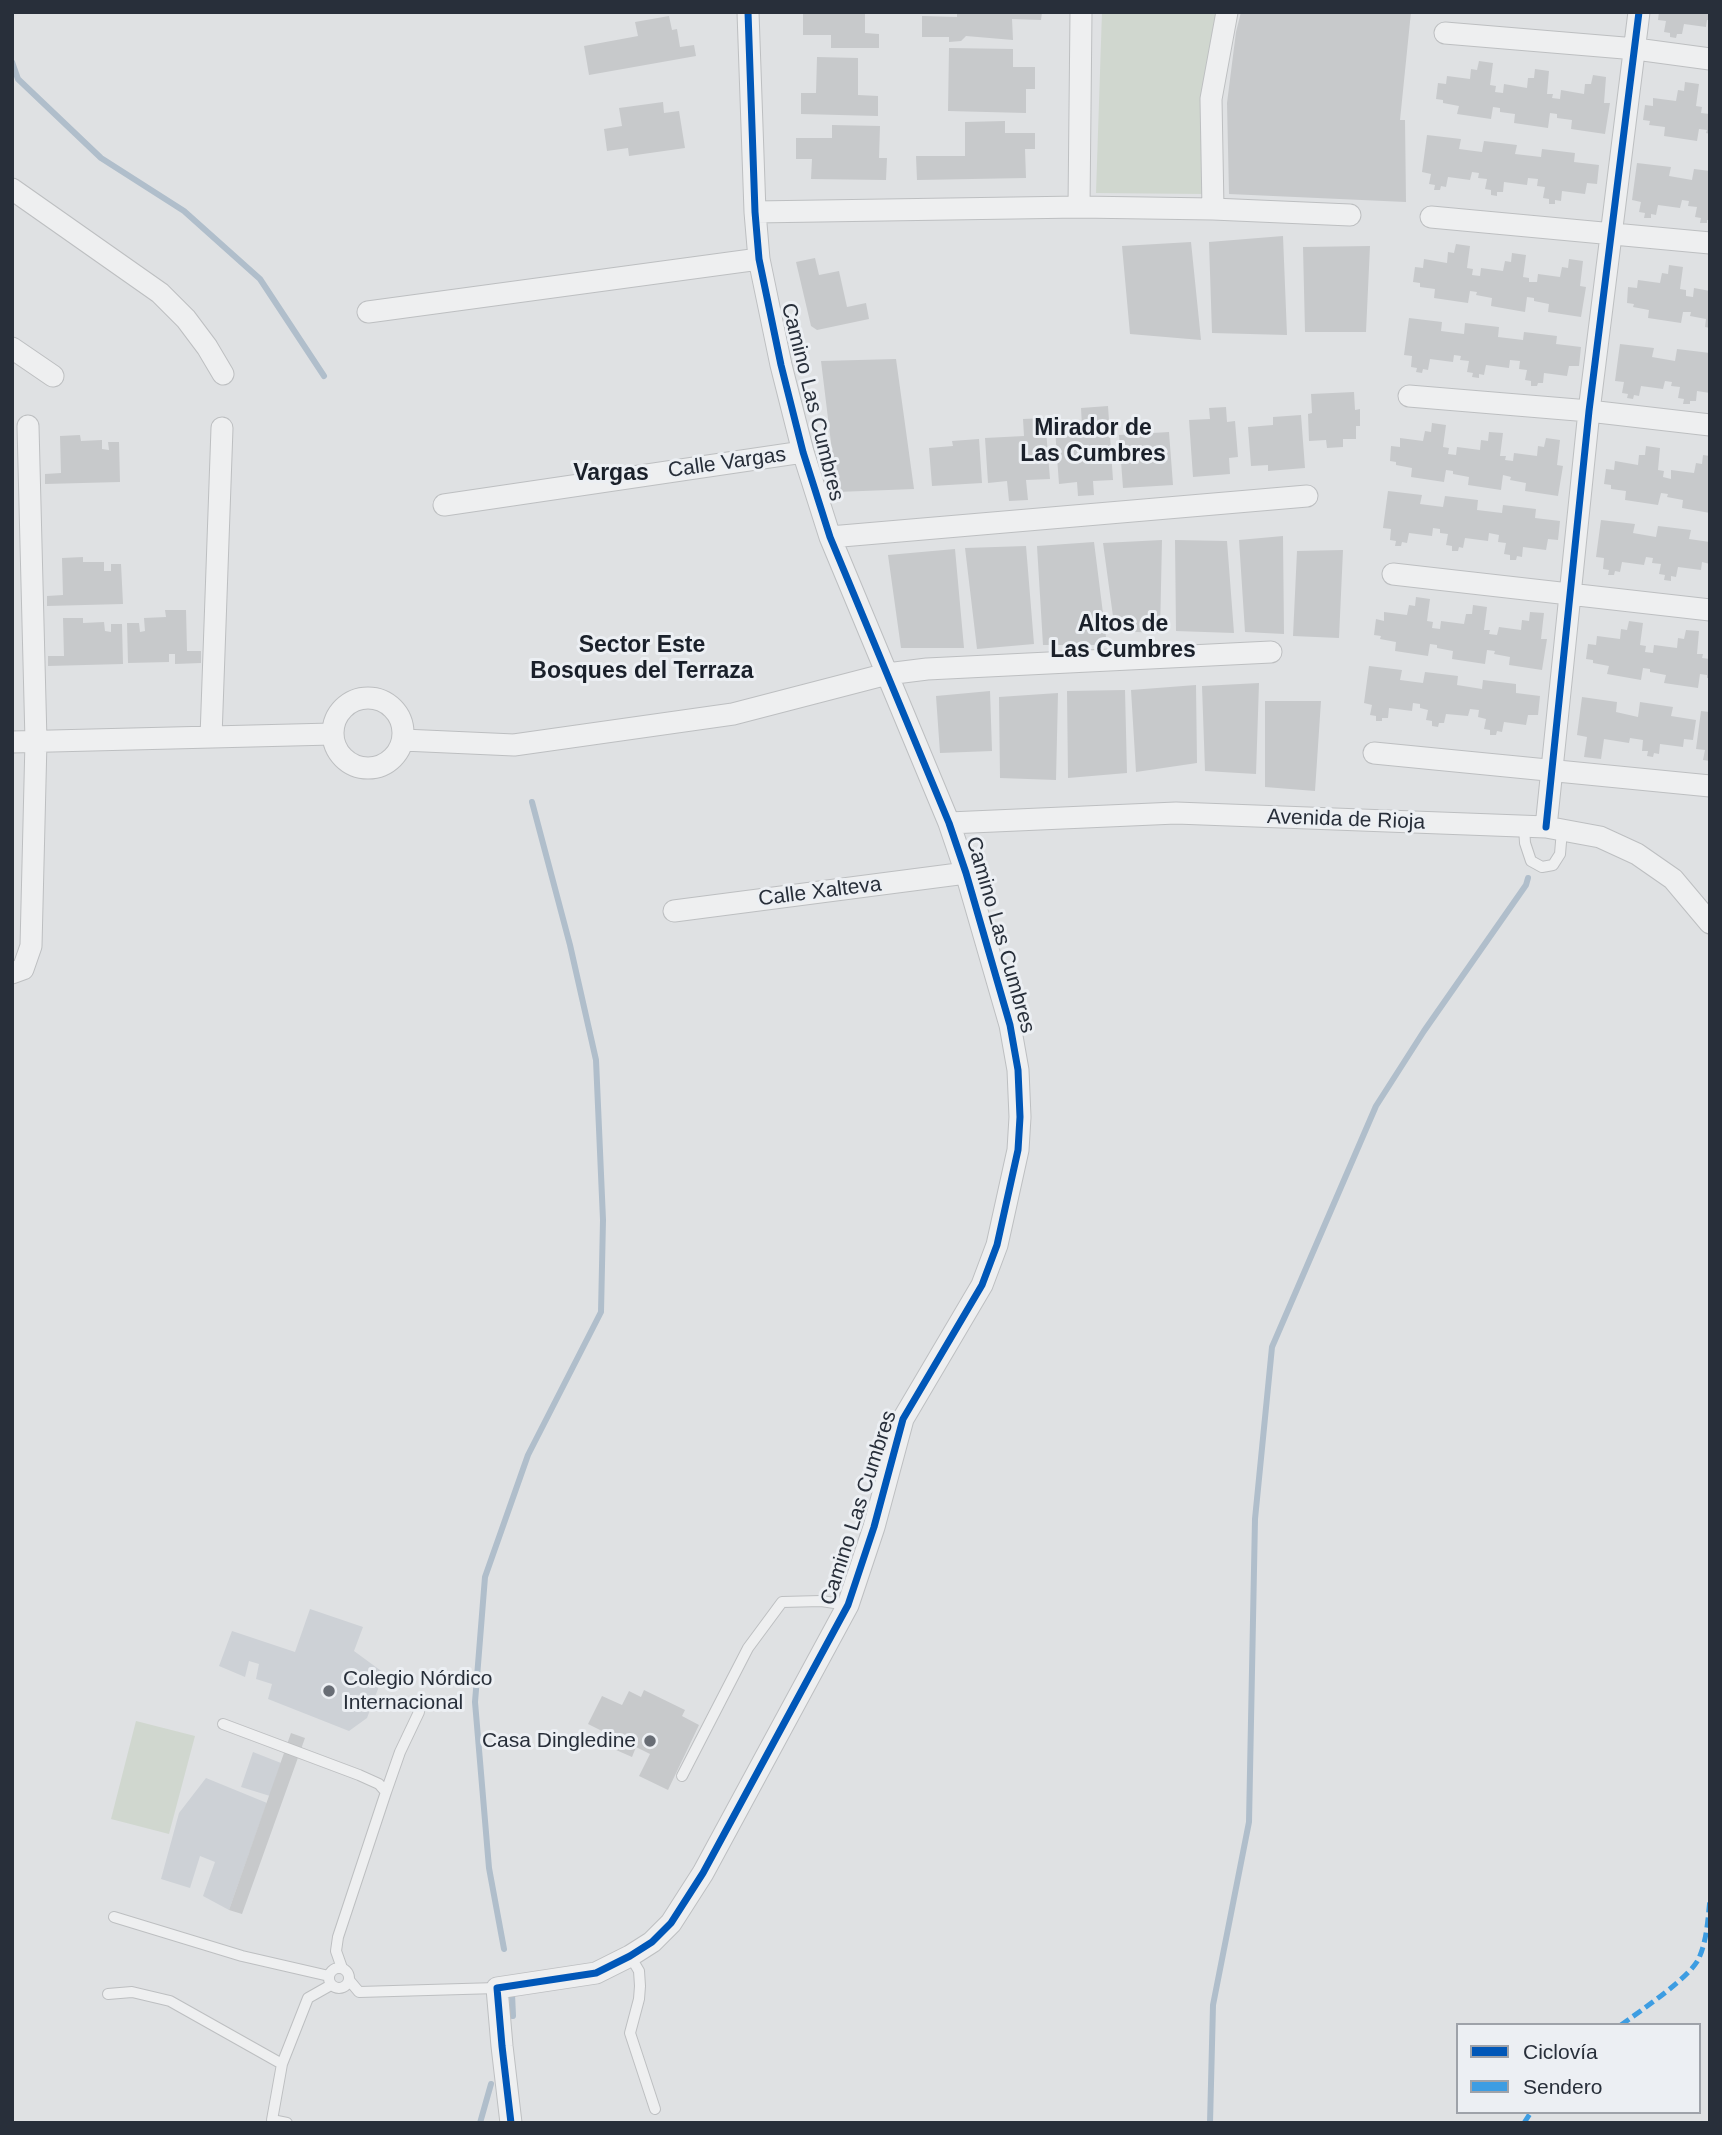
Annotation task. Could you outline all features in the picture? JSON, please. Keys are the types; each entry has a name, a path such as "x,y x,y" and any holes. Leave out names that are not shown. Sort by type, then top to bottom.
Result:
{"street":[{"name":"Camino Las Cumbres","path":"497,1988 596,1973 630,1956 652,1942 671,1923 703,1873 848,1605 874,1527 903,1419 982,1285 997,1245 1018,1150 1018,1070 1010,1025 966,873 949,823 830,537 803,452 781,365 760,259 755,212 748,12"},
{"path":"1079,207 1081,12"},
{"path":"1213,209 1211,99 1227,12"},
{"path":"1554,829 1552,771 1589,411 1639,12"},
{"path":"1445,33 1636,49 1710,59"},
{"path":"12,189 160,293 187,319 208,347 223,374"},
{"path":"755,212 1079,207 1350,215"},
{"path":"1431,217 1710,243"},
{"path":"368,312 760,259"},
{"path":"12,348 53,376"},
{"path":"1409,396 1589,411 1710,425"},
{"path":"12,973 23,970 31,946 36,741 28,426"},
{"path":"211,737 222,428"},
{"name":"Calle Vargas","path":"444,505 803,452"},
{"path":"830,537 1307,496"},
{"path":"1393,574 1710,610"},
{"path":"403,740 514,745 733,714 887,674 927,669 1271,652"},
{"path":"362,698 379,699 394,708 402,723 403,740 394,758 376,768 355,766 339,754 332,734 335,718 346,704 362,698"},
{"path":"12,742 332,734"},
{"path":"1374,753 1710,786"},
{"name":"Avenida de Rioja","path":"949,823 1176,813 1554,829 1600,837 1637,854 1673,879 1710,923"},
{"name":"Calle Xalteva","path":"674,911 966,873"},
{"path":"497,1988 510,2114 523,2123"}],"lane":[{"path":"1524,826 1525,844 1531,861 1542,867 1553,865 1560,854 1554,829"},
{"path":"682,1776 748,1648 782,1602 821,1601 848,1605"},
{"path":"419,1712 400,1752 386,1792 338,1937 336,1951 342,1968 359,1992 497,1988"},
{"path":"223,1724 359,1775 379,1784 386,1792"},
{"path":"114,1917 330,1980 340,1989 346,1986 349,1980"},
{"path":"630,1956 639,1971 640,1986 630,2033 655,2109"},
{"path":"287,2123 272,2120 282,2064 308,1998 330,1980 332,1970 342,1968"},
{"path":"108,1994 132,1992 170,2001 282,2064"}],"shaded area":[{"path":"1102,12 1216,12 1202,96 1204,194 1096,193"},
{"path":"310,1609 363,1627 354,1651 384,1673 367,1718 349,1731 268,1699 272,1684 256,1679 259,1664 249,1661 245,1677 219,1666 232,1631 295,1652"},
{"path":"136,1721 195,1736 169,1834 111,1819"},
{"path":"253,1752 281,1763 270,1796 241,1787"},
{"path":"206,1778 267,1803 229,1910 203,1896 215,1862 200,1856 190,1888 161,1879 179,1813"}],"building":[{"path":"865,12 865,33 879,34 879,48 831,48 831,35 803,35 803,14"},
{"path":"957,12 1042,12 1041,20 1012,19 1013,40 966,36 961,41 949,42 949,37 922,37 922,16 957,17"},
{"path":"1241,12 1411,12 1400,120 1405,120 1406,202 1229,194 1227,103"},
{"path":"1659,12 1710,12 1710,20 1707,20 1706,27 1684,24 1682,34 1677,34 1676,38 1664,32 1666,21 1658,20"},
{"path":"669,16 672,30 677,29 680,47 694,45 696,56 589,75 584,46 638,36 635,22"},
{"path":"949,48 1013,49 1013,67 1035,67 1035,89 1026,89 1026,113 948,111"},
{"path":"817,57 858,58 858,95 878,96 878,116 801,114 801,93 816,93"},
{"path":"1479,61 1493,63 1490,85 1496,86 1495,92 1503,93 1504,84 1527,88 1528,78 1534,78 1535,69 1549,71 1547,94 1553,94 1552,98 1560,99 1561,90 1584,94 1585,84 1591,84 1593,75 1606,77 1604,103 1610,103 1605,134 1571,129 1572,120 1557,118 1557,114 1550,113 1548,128 1514,123 1515,114 1500,112 1500,108 1493,107 1491,119 1457,114 1459,106 1436,99 1438,83 1446,84 1447,76 1470,79 1471,69 1477,70"},
{"path":"1685,82 1699,84 1696,106 1702,107 1701,113 1710,114 1710,134 1706,133 1707,130 1699,129 1697,141 1664,136 1665,127 1649,125 1650,121 1643,120 1645,105 1653,106 1653,98 1676,101 1678,90 1684,91"},
{"path":"663,102 664,113 679,111 685,148 629,156 628,148 607,151 604,129 622,126 619,108"},
{"path":"1005,121 1005,133 1035,133 1035,149 1025,149 1026,178 917,180 916,156 965,156 965,122"},
{"path":"832,125 880,126 879,158 887,158 886,180 811,179 812,159 796,159 796,138 832,138"},
{"path":"1427,135 1461,139 1459,149 1482,152 1484,141 1517,145 1515,154 1541,157 1542,149 1575,153 1574,162 1599,165 1597,184 1587,183 1585,194 1562,191 1561,201 1555,200 1555,204 1549,204 1549,199 1543,198 1545,187 1537,186 1538,179 1528,178 1527,185 1504,182 1503,192 1497,192 1497,196 1491,195 1491,190 1485,189 1487,179 1478,178 1479,173 1472,172 1470,180 1448,177 1446,187 1441,186 1440,190 1434,190 1435,185 1429,184 1431,174 1422,172"},
{"path":"1637,163 1671,167 1669,176 1692,180 1694,169 1710,171 1710,220 1700,223 1701,218 1695,217 1697,207 1688,206 1689,201 1682,200 1680,208 1658,205 1656,215 1651,214 1651,218 1644,218 1645,213 1639,212 1641,202 1632,200"},
{"path":"1283,236 1287,335 1212,333 1209,242"},
{"path":"1191,242 1201,340 1130,334 1122,246"},
{"path":"1456,244 1470,246 1467,268 1473,269 1472,275 1480,276 1481,268 1503,271 1505,261 1511,262 1512,253 1526,255 1523,277 1529,278 1529,282 1537,282 1538,274 1560,277 1562,267 1568,268 1569,259 1583,261 1580,286 1586,287 1581,317 1548,312 1549,304 1527,297 1525,312 1491,306 1492,298 1476,295 1477,292 1470,291 1468,303 1434,298 1435,289 1420,287 1420,283 1413,282 1415,267 1423,268 1424,259 1447,263 1448,252 1454,253"},
{"path":"1370,246 1366,332 1305,332 1303,247"},
{"path":"815,258 819,275 839,271 847,307 866,303 869,319 817,330 811,326 796,262"},
{"path":"1669,265 1683,267 1680,289 1686,290 1686,296 1693,297 1694,288 1710,291 1710,328 1705,327 1706,319 1690,316 1691,312 1683,312 1681,323 1648,318 1649,310 1627,303 1628,287 1637,288 1638,280 1660,283 1662,273 1668,274"},
{"path":"1409,318 1442,322 1441,331 1464,334 1465,323 1499,327 1498,337 1523,340 1524,332 1557,336 1556,344 1581,347 1579,366 1569,366 1567,376 1544,373 1543,383 1538,383 1537,386 1531,386 1531,381 1525,380 1527,370 1519,369 1520,361 1510,360 1509,368 1486,365 1484,375 1479,374 1479,378 1472,377 1473,373 1467,372 1469,361 1460,360 1461,356 1454,355 1453,362 1430,359 1428,370 1416,372 1417,368 1411,367 1412,356 1404,355"},
{"path":"1620,344 1654,348 1652,357 1675,361 1677,349 1710,353 1710,393 1697,391 1696,401 1683,404 1684,399 1678,398 1680,387 1671,386 1672,382 1665,381 1663,389 1641,386 1639,396 1627,398 1628,394 1622,393 1624,382 1615,381"},
{"path":"896,359 914,489 837,492 821,361"},
{"path":"1354,392 1355,410 1360,409 1360,426 1356,426 1356,439 1343,439 1343,447 1327,448 1326,440 1309,441 1308,414 1312,413 1311,394"},
{"path":"1108,406 1113,480 1093,481 1094,495 1078,496 1077,482 1059,484 1055,429 1082,427 1081,408"},
{"path":"1226,407 1227,422 1235,421 1238,457 1229,458 1230,474 1193,477 1189,420 1210,419 1209,408"},
{"path":"1301,415 1305,468 1268,471 1268,465 1251,466 1248,427 1273,425 1273,417"},
{"path":"1045,418 1050,479 1026,480 1028,500 1009,501 1007,481 988,483 985,438 1024,436 1023,419"},
{"path":"1432,423 1446,425 1443,447 1449,448 1448,454 1456,455 1457,447 1480,450 1481,440 1488,441 1489,432 1503,433 1500,456 1506,456 1505,460 1513,461 1514,453 1537,456 1538,446 1544,447 1546,438 1560,440 1557,465 1563,466 1558,496 1525,491 1526,483 1510,480 1511,477 1503,475 1501,490 1468,485 1469,477 1453,474 1453,471 1446,470 1444,482 1411,477 1412,468 1390,461 1391,446 1400,447 1400,438 1423,441 1425,431 1431,432"},
{"path":"1169,432 1173,485 1123,488 1119,435"},
{"path":"80,435 81,441 102,440 102,449 109,450 108,442 119,442 120,482 45,484 45,474 61,473 60,436"},
{"path":"979,439 982,483 932,486 929,448 953,446 952,441"},
{"path":"1646,446 1660,448 1658,470 1664,471 1663,477 1671,479 1671,470 1694,473 1696,463 1702,464 1703,455 1710,456 1710,513 1682,508 1683,500 1667,497 1668,494 1661,493 1658,505 1625,500 1626,491 1611,489 1611,485 1604,484 1606,469 1614,470 1615,461 1638,465 1639,455 1645,455"},
{"path":"1388,491 1422,495 1420,504 1443,507 1445,496 1478,500 1477,510 1502,513 1503,505 1536,509 1535,518 1560,521 1558,540 1548,539 1546,550 1523,547 1522,557 1517,556 1516,560 1510,560 1510,555 1504,554 1506,543 1498,542 1499,535 1489,533 1488,541 1465,538 1463,548 1459,547 1458,551 1452,551 1452,546 1446,545 1448,534 1433,528 1432,536 1409,533 1407,543 1402,542 1401,546 1395,546 1396,541 1390,540 1391,529 1383,528"},
{"path":"1601,520 1635,524 1633,533 1656,537 1658,526 1691,530 1689,539 1710,542 1710,564 1702,562 1701,570 1678,567 1676,577 1671,576 1671,581 1664,580 1665,575 1659,574 1661,564 1652,563 1653,558 1646,557 1644,565 1622,562 1620,572 1615,571 1614,575 1608,575 1609,570 1603,569 1604,558 1596,557"},
{"path":"1283,536 1284,634 1245,632 1239,540"},
{"path":"1162,540 1160,633 1115,631 1103,543"},
{"path":"1175,540 1227,541 1234,633 1176,631"},
{"path":"1094,542 1107,645 1043,645 1037,546"},
{"path":"1026,546 1034,644 977,649 965,548"},
{"path":"955,549 964,648 901,648 888,555"},
{"path":"1343,550 1339,638 1293,636 1297,551"},
{"path":"83,557 83,562 104,562 104,571 111,571 111,564 121,564 123,604 47,606 47,596 63,595 62,558"},
{"path":"1416,597 1430,599 1427,621 1433,622 1432,628 1440,629 1441,621 1464,624 1466,614 1472,614 1473,605 1487,607 1484,630 1490,630 1489,634 1497,635 1499,627 1521,630 1522,620 1529,621 1530,612 1544,613 1541,639 1547,639 1542,670 1509,665 1510,657 1494,654 1495,651 1487,650 1485,664 1452,659 1453,651 1437,648 1437,645 1430,644 1428,656 1395,651 1396,642 1374,635 1376,619 1384,621 1384,612 1407,615 1409,605 1415,606"},
{"path":"165,610 186,610 187,651 201,651 201,663 175,664 175,654 169,654 169,662 128,663 127,623 139,623 140,632 145,631 144,618 166,617"},
{"path":"63,618 83,618 83,623 104,622 105,631 111,632 111,624 122,624 123,664 48,666 48,656 64,656"},
{"path":"1629,621 1643,623 1640,645 1646,646 1645,652 1653,653 1654,645 1677,648 1678,638 1684,639 1686,630 1699,631 1697,654 1703,654 1702,658 1710,659 1710,678 1700,674 1698,688 1664,683 1666,675 1643,668 1641,680 1607,674 1609,666 1586,659 1588,644 1596,645 1597,636 1620,639 1621,629 1627,630"},
{"path":"1369,666 1402,670 1400,680 1423,683 1425,672 1458,676 1457,685 1482,689 1483,680 1516,684 1516,693 1540,696 1538,715 1528,715 1526,725 1504,722 1502,732 1497,731 1496,735 1490,735 1490,730 1484,729 1486,719 1478,717 1479,710 1470,709 1468,716 1446,714 1444,723 1439,723 1438,727 1432,726 1432,721 1426,720 1428,710 1413,703 1412,711 1389,708 1388,718 1376,721 1376,716 1370,715 1372,705 1364,703"},
{"path":"1259,683 1256,774 1205,771 1202,686"},
{"path":"1196,685 1197,763 1136,772 1131,690"},
{"path":"1125,690 1127,773 1068,778 1067,691"},
{"path":"990,691 992,751 940,753 936,696"},
{"path":"1058,693 1056,780 1000,778 999,697"},
{"path":"1582,697 1617,702 1616,712 1638,717 1640,702 1673,707 1671,716 1696,720 1693,740 1684,739 1683,747 1660,744 1659,754 1654,753 1653,757 1647,756 1648,751 1642,751 1643,740 1630,738 1629,743 1604,739 1601,759 1584,757 1587,737 1577,735"},
{"path":"1265,701 1321,701 1315,791 1265,787"},
{"path":"1701,711 1710,712 1710,761 1703,760 1705,750 1696,749"},
{"name":"Casa Dingledine","path":"644,1690 685,1710 682,1716 699,1725 668,1790 639,1776 650,1754 636,1747 632,1757 607,1746 612,1736 588,1724 602,1696 622,1705 629,1691 641,1697"},
{"path":"291,1733 305,1738 242,1914 229,1910"}],"waterway":[{"path":"12,62 18,79 101,158 184,211 260,279 324,376"},
{"path":"504,1949 489,1868 475,1702 485,1577 528,1455 601,1312 603,1220 596,1060 570,945 532,802"},
{"path":"1210,2123 1213,2005 1249,1822 1255,1519 1272,1347 1376,1106 1424,1031 1526,885 1528,878"},
{"path":"512,1994 513,2016"},
{"path":"480,2123 491,2084"}],"marked path":[{"path":"1624,2023 1694,1966 1704,1944 1710,1899"},
{"path":"1524,2123 1530,2114"}],"cycle path":[{"path":"511,2123 497,1988 596,1973 630,1956 652,1942 671,1923 703,1873 848,1605 874,1527 903,1419 982,1285 997,1245 1018,1150 1018,1070 1010,1025 966,873 949,823 830,537 803,452 781,365 759,259 748,12"},
{"path":"1546,827 1589,411 1639,12"}],"place":[{"name":"Colegio Nórdico Internacional","path":"329,1691"},
{"name":"Casa Dingledine","path":"650,1741"}],"district":[{"name":"Mirador de Las Cumbres","path":"1093,442"},
{"name":"Vargas","path":"611,474"},
{"name":"Altos de Las Cumbres","path":"1123,638"},
{"name":"Sector Este Bosques del Terraza","path":"642,659"}]}
